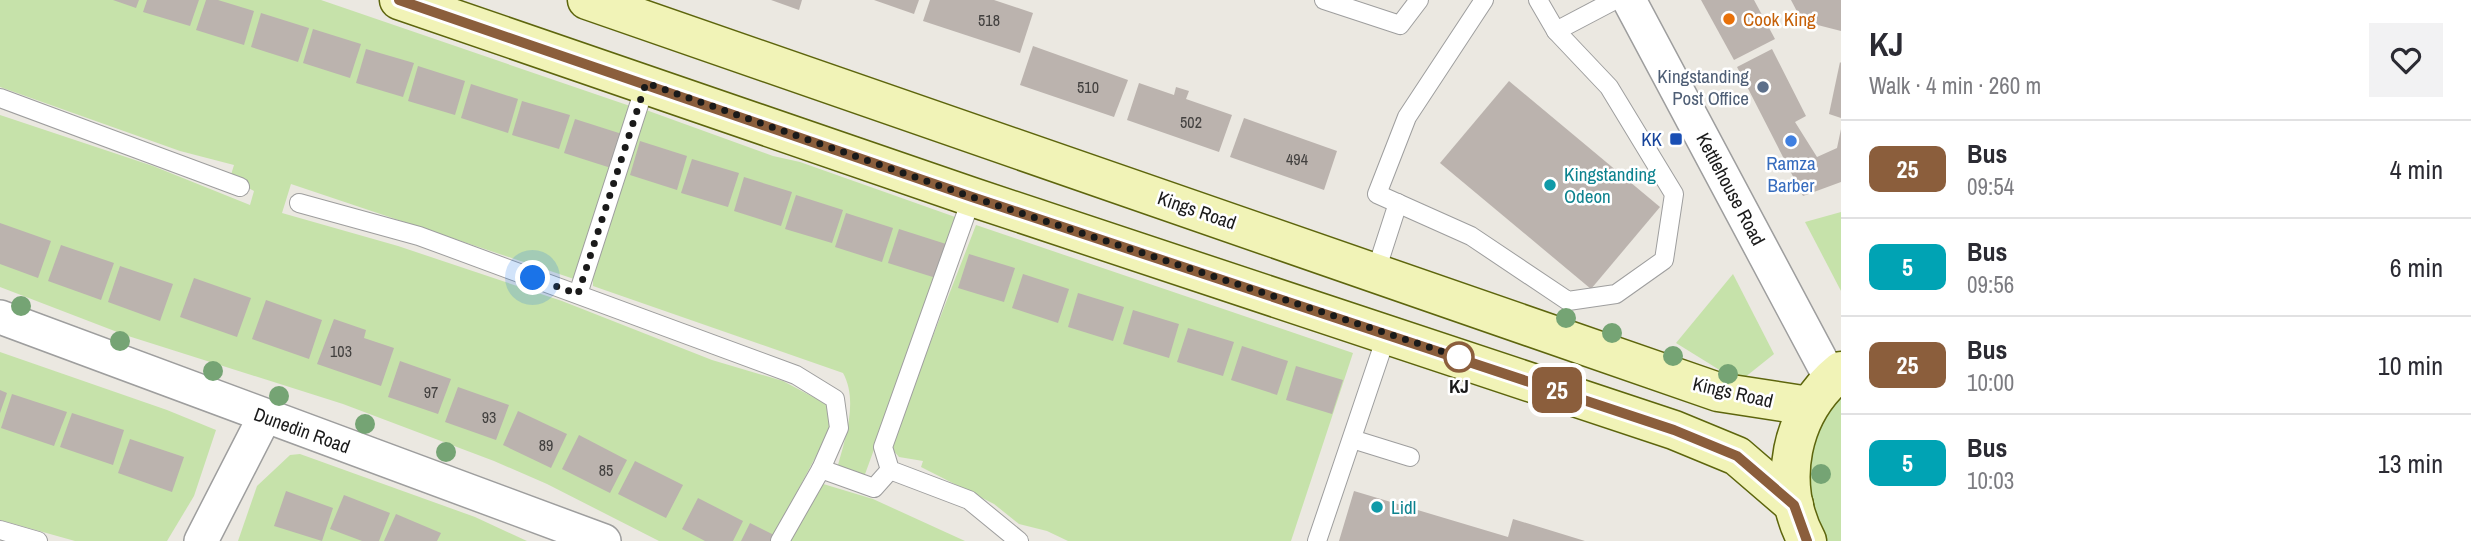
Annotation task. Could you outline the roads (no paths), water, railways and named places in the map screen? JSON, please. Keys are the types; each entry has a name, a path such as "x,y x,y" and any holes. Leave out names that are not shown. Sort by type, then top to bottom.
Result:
{"main road":[{"path":"399,0 972,197 1674,430 1737,456 1794,505"},
{"name":"Kings Road","path":"587,0 1376,271 1718,392 1827,385"},
{"path":"1807,541 1794,505 1790,463 1794,443 1827,385"}],"street":[{"name":"Kettlehouse Road","path":"1629,0 1827,385"},
{"name":"Dunedin Road","path":"0,317 604,541"},
{"path":"201,541 265,416"}],"lane":[{"path":"1324,0 1400,25 1419,0"},
{"path":"1484,0 1407,117 1377,194 1471,236 1568,301 1616,294 1664,260 1674,194 1609,87 1556,31 1538,0"},
{"path":"1556,31 1615,0"},
{"path":"578,294 646,83"},
{"path":"0,98 240,187"},
{"path":"890,470 883,447 972,197"},
{"path":"299,203 419,236 578,294 796,375 835,400 839,428 821,469 780,541"},
{"path":"1376,271 1398,203"},
{"path":"1317,541 1387,334"},
{"path":"1352,439 1410,457"},
{"path":"821,469 874,488 890,470"},
{"path":"890,470 969,500 1019,541"},
{"path":"0,530 38,541"}],"place":[{"name":"Cook King","path":"1729,19"},
{"name":"Kingstanding Post Office","path":"1763,87"},
{"name":"KK","path":"1676,139"},
{"name":"Ramza Barber","path":"1791,141"},
{"name":"Kingstanding Odeon","path":"1550,185"},
{"name":"KJ","path":"1459,357"},
{"name":"Lidl","path":"1377,507"}]}
